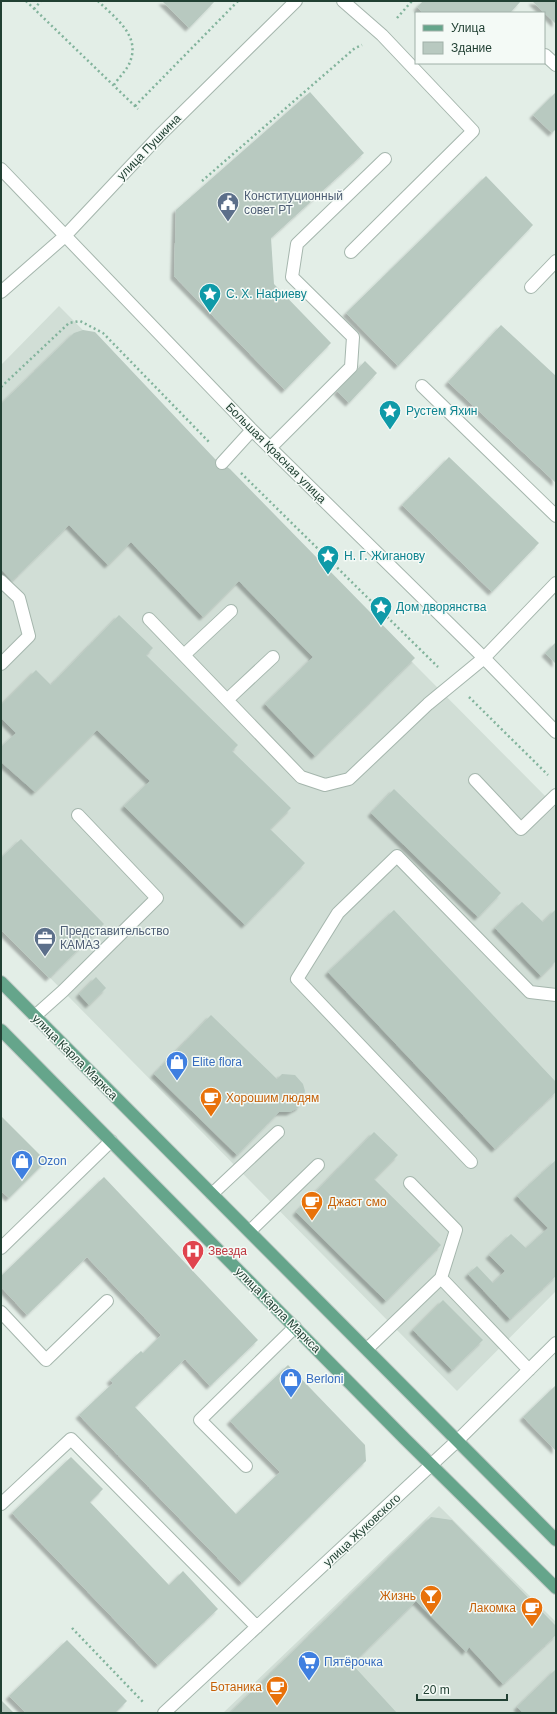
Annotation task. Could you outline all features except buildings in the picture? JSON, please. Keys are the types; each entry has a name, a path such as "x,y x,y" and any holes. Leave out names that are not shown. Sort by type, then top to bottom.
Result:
{"main road":[{"name":"улица Карла Маркса","path":"1,982 556,1540"},
{"name":"улица Карла Маркса","path":"1,1030 431,1465 556,1588"}],"street":[{"name":"улица Пушкина","path":"1,292 65,236 160,135 296,1"},
{"path":"343,1 382,35 473,130 351,252"},
{"path":"545,55 556,65"},
{"path":"270,448 351,367 353,337 292,276 297,244 385,159"},
{"name":"Большая Красная улица","path":"1,169 252,430 484,658 556,732"},
{"path":"531,287 556,261"},
{"path":"422,386 556,516"},
{"path":"224,460 252,430"},
{"path":"1,581 19,598 29,636 1,664"},
{"path":"149,619 301,777 325,785 349,779 428,704 484,658 556,583"},
{"path":"184,655 231,611"},
{"path":"227,700 273,657"},
{"path":"475,780 521,829 556,795"},
{"path":"35,1016 63,991 157,898 78,815"},
{"path":"471,1162 297,979 338,913 397,856 530,992 556,994"},
{"path":"212,1194 278,1132"},
{"path":"1,1248 112,1141"},
{"path":"250,1232 318,1165"},
{"path":"367,1349 441,1278 456,1230 410,1182"},
{"path":"441,1278 529,1370"},
{"path":"1,1312 46,1360 107,1302"},
{"path":"246,1466 200,1420 295,1327"},
{"name":"улица Жуковского","path":"164,1713 458,1440 556,1343"},
{"path":"1,1504 71,1439 257,1627"}],"path":[{"path":"26,1 138,109"},
{"path":"34,9 41,1"},
{"path":"98,1 125,28 134,43 131,60 114,85"},
{"path":"135,106 238,1"},
{"path":"202,181 355,48 382,35 412,1"},
{"path":"1,387 69,323 80,321 103,333 224,460 550,777"},
{"path":"72,1628 149,1708"}],"shaded area":[{"path":"59,306 556,807 556,1291 457,1391 1,928 1,365"},
{"path":"439,1506 556,1622 556,1713 223,1713"}],"place":[{"name":"Конституционный совет РТ","path":"228,222"},
{"name":"С. Х. Нафиеву","path":"210,314"},
{"name":"Рустем Яхин","path":"390,430"},
{"name":"Н. Г. Жиганову","path":"328,576"},
{"name":"Дом дворянства","path":"381,626"},
{"name":"Представительство КАМАЗ","path":"45,958"},
{"name":"Elite flora","path":"177,1082"},
{"name":"Хорошим людям","path":"211,1118"},
{"name":"Ozon","path":"22,1180"},
{"name":"Джаст смо","path":"312,1222"},
{"name":"Звезда","path":"193,1270"},
{"name":"Berloni","path":"291,1398"},
{"name":"Жизнь","path":"431,1616"},
{"name":"Лакомка","path":"532,1628"},
{"name":"Пятёрочка","path":"309,1682"},
{"name":"Ботаника","path":"277,1706"}]}
